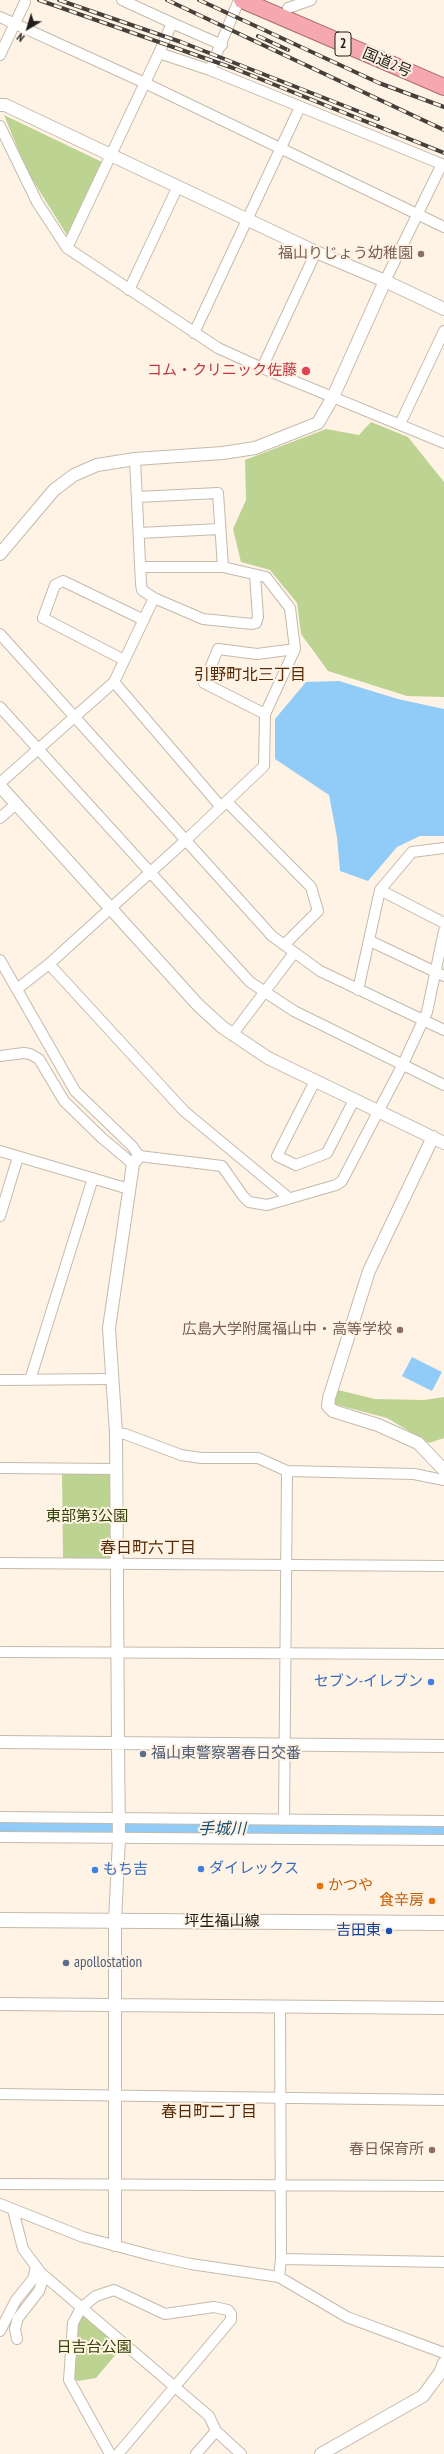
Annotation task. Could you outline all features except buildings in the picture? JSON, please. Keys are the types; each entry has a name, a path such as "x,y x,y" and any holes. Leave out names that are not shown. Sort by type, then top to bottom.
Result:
{"highway":[{"name":"国道2号","path":"242,0 444,87"},
{"name":"国道2号","path":"270,0 444,76"}],"main road":[{"name":"坪生福山線","path":"0,1920 444,1923"}],"street":[{"path":"122,0 222,45"},
{"path":"210,70 222,45 239,0"},
{"path":"288,8 310,0"},
{"path":"0,55 25,2"},
{"path":"0,17 145,83 444,227"},
{"path":"67,248 159,54 172,23"},
{"path":"0,554 54,490 74,475 97,465 135,458 223,453 255,448 318,423 333,397 416,214 443,164 210,70 159,54"},
{"path":"0,105 5,105 247,218 316,252 385,281 444,309"},
{"path":"194,333 300,107"},
{"path":"0,126 37,202 67,248 218,348 262,368 444,443"},
{"path":"129,290 178,186"},
{"path":"262,368 316,252"},
{"path":"400,424 444,331"},
{"path":"135,458 142,590 154,598 203,619 252,624 256,622 258,617 255,574"},
{"path":"137,497 218,493 223,566"},
{"path":"139,533 220,529"},
{"path":"17,989 49,964 186,840 264,766 265,714 295,649 290,608 266,577 223,566 141,567"},
{"path":"124,660 43,618 55,585 63,581 144,620"},
{"path":"154,598 114,682 0,784 16,804 111,907 198,1005 232,1035 268,1058 444,1143"},
{"path":"0,634 74,718 272,936 294,954 320,971 444,1030"},
{"path":"265,714 204,683 218,648 257,654 295,649"},
{"path":"114,682 224,804 311,887 318,911 284,945"},
{"path":"0,707 236,968 264,992 294,1011 444,1085"},
{"path":"0,818 16,804"},
{"path":"358,990 380,890 412,852 444,848"},
{"path":"380,890 444,923"},
{"path":"0,1056 30,1054 39,1059 64,1101 102,1138 136,1160 222,1166 237,1190 249,1202 267,1205 336,1185 342,1181 379,1112 424,1020 440,974 444,931"},
{"path":"370,941 440,974"},
{"path":"232,1035 294,954"},
{"path":"0,960 75,1091 132,1146 136,1160 129,1189 109,1328 111,1379 116,1434 119,1837 115,1921 115,2245"},
{"path":"49,964 184,1111 289,1198"},
{"path":"315,1081 277,1156 296,1165 327,1153 354,1100"},
{"path":"432,1137 369,1271 329,1398 328,1406 333,1411 378,1425 418,1443 444,1470"},
{"path":"0,1151 129,1189"},
{"path":"0,1216 18,1157"},
{"path":"30,1380 93,1178"},
{"path":"0,1380 111,1379"},
{"path":"116,1434 125,1434 181,1455 201,1458 258,1458 287,1471 414,1474 444,1480"},
{"path":"0,1468 116,1469"},
{"path":"284,1820 287,1471"},
{"path":"0,1563 444,1566"},
{"path":"0,1652 444,1654"},
{"path":"0,1742 444,1746"},
{"path":"0,1817 118,1821 444,1821"},
{"path":"0,1837 444,1840"},
{"path":"0,2004 444,2008"},
{"path":"279,2277 281,2259 280,2006"},
{"path":"0,2094 444,2100"},
{"path":"0,2184 115,2186 444,2186"},
{"path":"5,2209 83,2237 191,2264 279,2277 347,2317 444,2353"},
{"path":"5,2209 23,2249 44,2276 209,2416 216,2431 241,2454"},
{"path":"281,2259 444,2262"},
{"path":"0,2331 16,2300 33,2279 36,2267"},
{"path":"17,2339 15,2329 18,2318 39,2291 44,2276"},
{"path":"110,2454 70,2380 73,2323 81,2308 96,2296 114,2290 165,2314 214,2307 230,2312 231,2320 118,2454"},
{"path":"321,2454 423,2396 440,2373 444,2363"},
{"path":"196,2454 216,2431"}],"green space":[{"path":"4,115 102,162 67,235 27,171"},
{"path":"371,422 408,437 444,482 444,697 407,696 328,671 301,634 297,603 270,570 241,562 233,529 246,500 245,460 326,429 359,435"},
{"path":"338,1390 375,1399 424,1400 444,1397 444,1438 429,1443 387,1418 334,1404"},
{"name":"東部第3公園","path":"62,1474 111,1474 111,1560 63,1560"},
{"name":"日吉台公園","path":"81,2310 123,2346 96,2378 78,2381 70,2376 73,2337"}],"water":[{"path":"339,681 398,699 444,709 444,836 420,836 397,847 368,881 340,871 337,837 329,795 275,759 275,719 306,682"},
{"path":"412,1357 442,1372 432,1391 402,1376"}],"waterway":[{"name":"手城川","path":"0,1827 444,1830"}],"railway":[{"path":"39,0 233,68 444,153"},
{"path":"59,0 181,42 378,119"},
{"path":"167,0 444,130"},
{"path":"199,0 379,83 444,107"},
{"path":"258,36 288,50"}],"place":[{"name":"福山りじょう幼稚園","path":"421,254"},
{"name":"コム・クリニック佐藤","path":"306,371"},
{"name":"広島大学附属福山中・高等学校","path":"400,1330"},
{"name":"セブン-イレブン","path":"431,1682"},
{"name":"福山東警察署春日交番","path":"143,1754"},
{"name":"ダイレックス","path":"201,1869"},
{"name":"もち吉","path":"95,1870"},
{"name":"かつや","path":"320,1886"},
{"name":"食辛房","path":"432,1901"},
{"name":"吉田東","path":"389,1931"},
{"name":"apollostation","path":"66,1963"},
{"name":"春日保育所","path":"432,2150"}],"district":[{"name":"引野町北三丁目","path":"250,675"},
{"name":"春日町六丁目","path":"148,1548"},
{"name":"春日町二丁目","path":"209,2112"}]}
